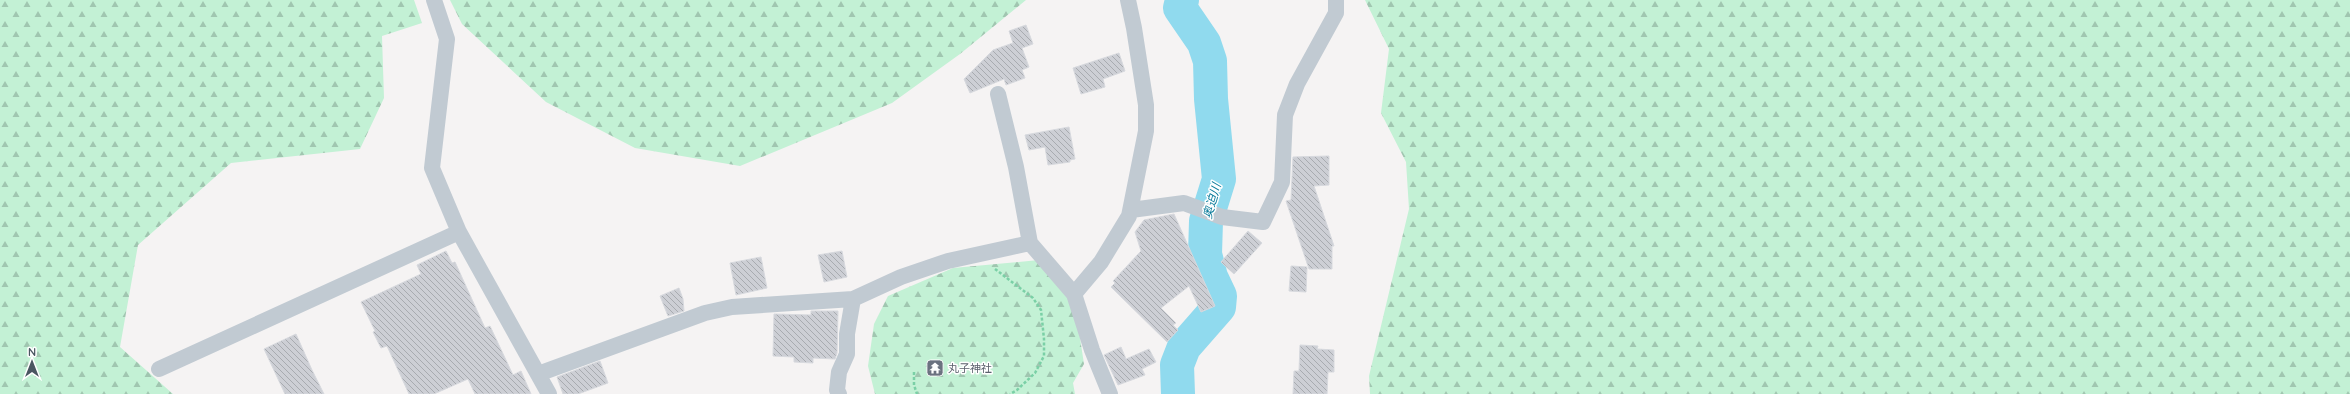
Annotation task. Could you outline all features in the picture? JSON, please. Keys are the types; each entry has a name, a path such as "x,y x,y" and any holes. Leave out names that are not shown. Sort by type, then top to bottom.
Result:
{"street":[{"path":"434,0 447,40 432,168 459,232 549,394"},
{"path":"1074,294 1101,262 1131,210 1146,131 1146,105 1128,0"},
{"path":"1131,210 1184,203 1222,217 1263,222 1282,182 1285,115 1297,84 1336,13 1336,0"},
{"path":"998,94 1016,167 1030,243 1074,294 1092,350 1110,394"},
{"path":"159,369 459,232"},
{"path":"538,374 705,313 732,306 853,299 901,277 973,255 1030,243"},
{"path":"839,394 837,390 839,372 847,354 847,334 853,299"}],"path":[{"path":"973,255 1007,276 1033,298 1041,310 1044,356 1035,373 1018,390 1010,394"},
{"path":"914,372 914,385 917,394"}],"green space":[{"path":"0,0 414,0 422,23 382,36 384,98 360,149 231,163 138,245 120,347 173,394 0,394"},
{"path":"450,0 1026,0 960,54 892,103 740,166 635,148 546,102 462,24"},
{"path":"1365,0 2350,0 2350,394 1370,394 1369,376 1409,209 1406,162 1381,113 1389,49"},
{"path":"1039,260 1066,288 1078,325 1084,364 1073,383 1075,394 875,394 868,366 874,324 888,296 953,268"}],"building":[{"path":"1026,25 1033,44 1022,48 1029,67 1022,70 1025,78 1006,85 1004,79 970,93 964,79 993,50 1013,43 1009,31"},
{"path":"1119,53 1125,71 1103,79 1105,87 1081,94 1073,68"},
{"path":"1069,127 1075,159 1070,160 1070,162 1048,165 1045,147 1029,150 1025,135"},
{"path":"1329,156 1329,185 1314,186 1334,246 1332,246 1332,269 1309,269 1286,201 1291,200 1293,157"},
{"path":"1174,214 1215,306 1201,312 1189,286 1161,308 1176,323 1173,325 1178,330 1167,342 1111,287 1115,283 1113,281 1141,251 1135,232 1144,220"},
{"path":"1248,231 1262,243 1234,274 1221,262"},
{"path":"446,251 452,263 455,262 485,328 490,326 513,375 521,371 531,394 475,394 468,379 434,394 409,394 387,346 381,348 373,332 375,331 361,302 421,274 417,265"},
{"path":"842,251 847,277 824,282 818,255"},
{"path":"761,257 767,288 736,295 730,263"},
{"path":"1291,266 1307,267 1306,292 1289,291"},
{"path":"679,288 683,299 684,311 668,316 660,296"},
{"path":"811,311 838,311 837,353 835,359 813,358 813,363 794,362 794,357 773,356 774,314 811,315"},
{"path":"296,334 324,394 285,394 264,349"},
{"path":"1300,345 1318,346 1317,349 1334,350 1334,372 1328,372 1327,394 1293,394 1294,371 1299,371"},
{"path":"1121,347 1126,359 1149,349 1156,362 1142,369 1145,375 1118,385 1104,355"},
{"path":"600,361 608,383 578,394 563,394 557,377"}],"waterway":[{"name":"奥迫川","path":"1178,394 1177,365 1184,347 1219,307 1220,296 1211,277 1205,254 1206,221 1219,179 1211,99 1210,61 1204,43 1180,8 1182,0"}],"place":[{"name":"丸子神社","path":"935,368"}]}
